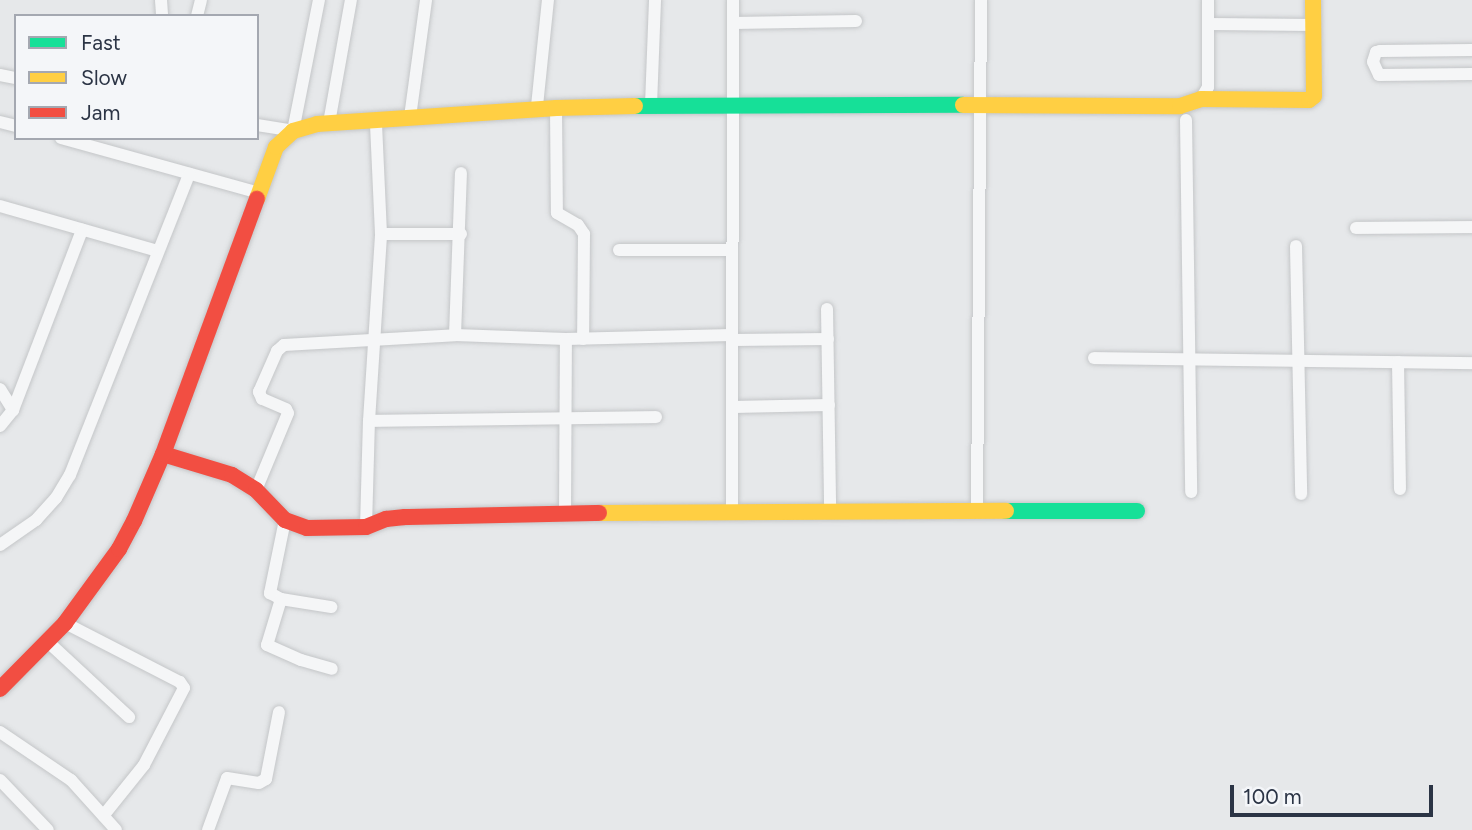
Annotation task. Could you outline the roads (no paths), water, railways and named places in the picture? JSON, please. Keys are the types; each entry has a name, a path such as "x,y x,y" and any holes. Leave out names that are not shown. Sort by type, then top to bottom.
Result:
{"street":[{"path":"0,689 65,624 119,549 163,454 276,147 293,131 320,0"},
{"path":"329,123 351,0"},
{"path":"410,117 426,0"},
{"path":"537,106 548,0"},
{"path":"651,105 655,0"},
{"path":"732,511 733,0"},
{"path":"977,511 981,0"},
{"path":"1201,99 1208,87 1208,0"},
{"path":"259,125 293,131 329,123 376,122 410,117 651,105 1180,106 1201,99 1313,99 1313,0"},
{"path":"733,23 856,21"},
{"path":"1208,24 1313,24"},
{"path":"1472,50 1380,51 1376,52 1373,62 1379,75 1472,74"},
{"path":"556,108 557,213 578,225 584,234 583,339"},
{"path":"1186,120 1191,492"},
{"path":"366,527 369,421 381,234 376,122"},
{"path":"68,140 259,193"},
{"path":"455,335 461,234 461,173"},
{"path":"0,545 36,520 56,498 70,475 189,174"},
{"path":"0,206 158,251"},
{"path":"1356,228 1472,227"},
{"path":"0,426 13,410 82,230"},
{"path":"381,234 461,234"},
{"path":"1296,246 1301,494"},
{"path":"619,250 732,250"},
{"path":"827,309 830,511"},
{"path":"256,490 288,413 286,409 260,396 277,351 284,345 295,342 455,335 566,339 828,339"},
{"path":"565,514 566,339"},
{"path":"1094,358 1472,363"},
{"path":"1398,362 1400,489"},
{"path":"0,389 13,410"},
{"path":"733,407 829,405"},
{"path":"369,421 656,417"},
{"path":"163,454 232,475 256,490 285,520 306,528 328,530 366,527 386,519 405,517 732,511 1138,511"},
{"path":"285,520 270,588 272,596 331,607"},
{"path":"281,599 267,645 301,660 332,669"},
{"path":"65,624 180,682 184,688 144,765 103,816"},
{"path":"47,641 129,717"},
{"path":"208,830 227,778 259,783 266,779 279,712"},
{"path":"0,732 71,780 117,830"},
{"path":"0,780 48,830"}]}
